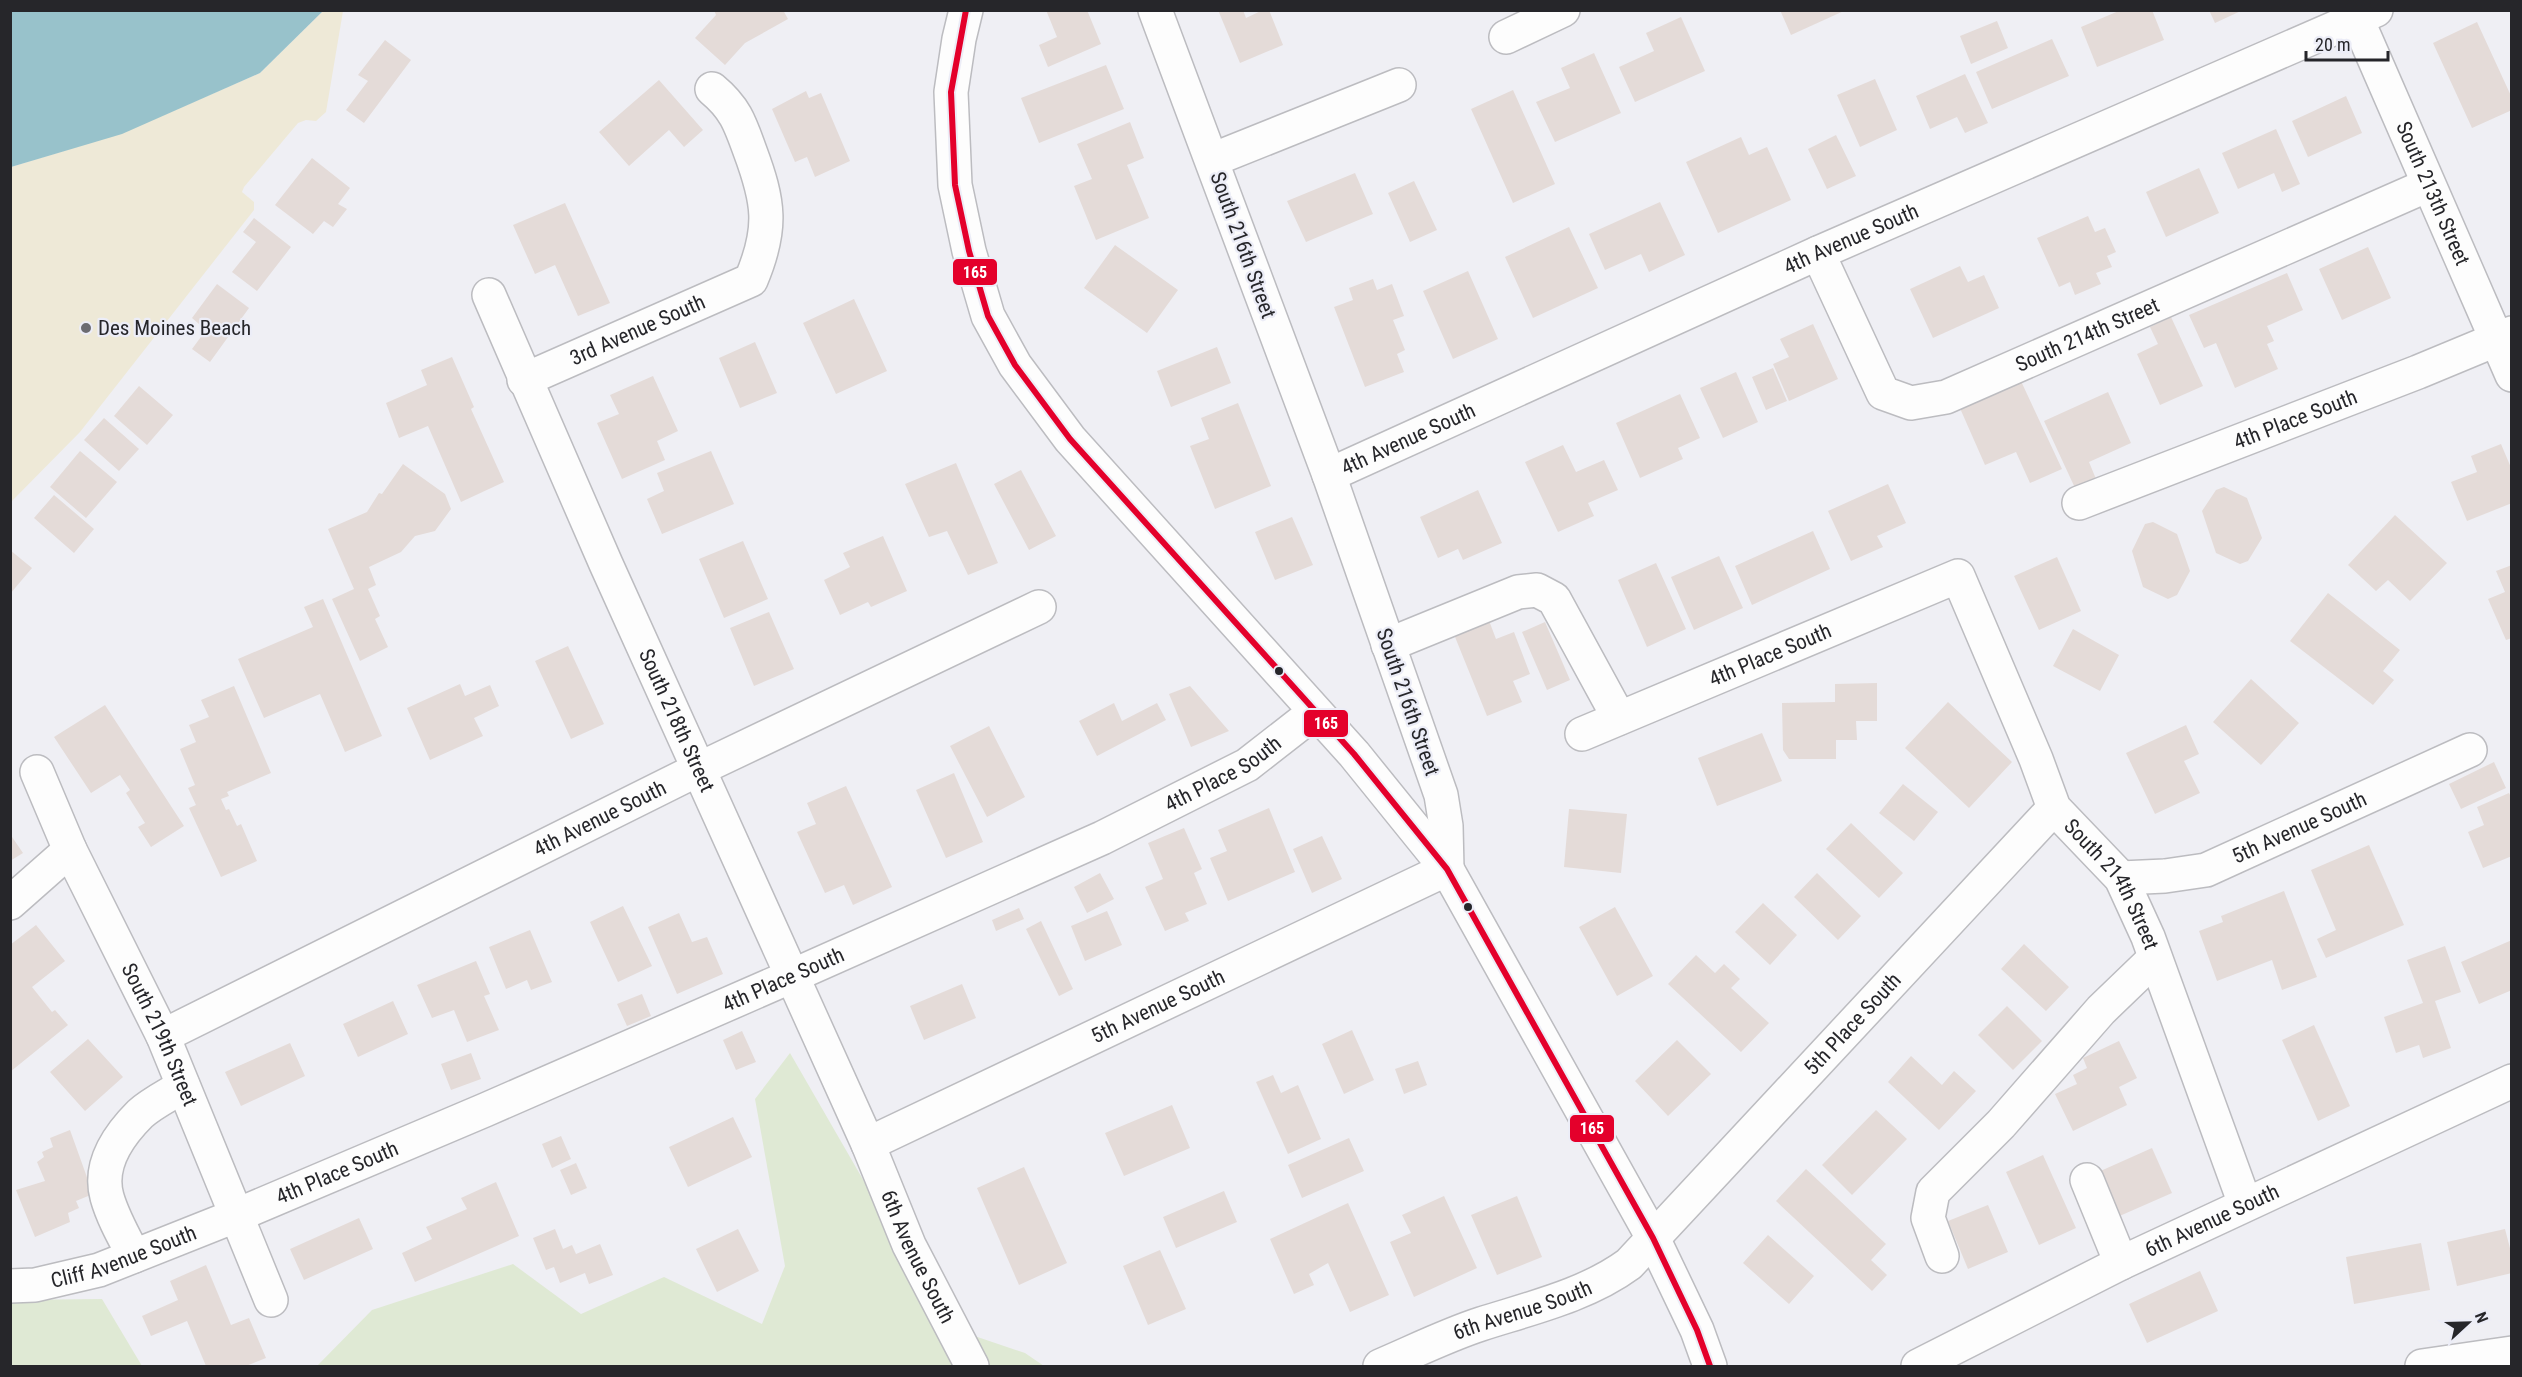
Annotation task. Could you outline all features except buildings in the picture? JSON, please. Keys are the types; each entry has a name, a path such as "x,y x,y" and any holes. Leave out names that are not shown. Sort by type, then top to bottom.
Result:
{"street":[{"path":"966,10 951,92 955,185 969,251 988,316 1015,365 1070,439 1354,753 1448,869"},
{"name":"South 216th Street","path":"1155,10 1329,475 1441,795 1446,826 1448,869 1653,1238 1697,1330 1710,1366"},
{"path":"1506,37 1563,10"},
{"name":"South 213th Street","path":"2362,13 2428,185 2504,337 2511,375"},
{"name":"4th Avenue South","path":"1329,475 1818,253 2362,13"},
{"path":"1212,160 1399,85"},
{"name":"3rd Avenue South","path":"524,380 751,280 760,260 764,237 766,197 738,117 728,102 712,88"},
{"name":"South 214th Street","path":"1818,253 1883,393 1911,403 1946,397 2428,185"},
{"name":"South 218th Street","path":"489,295 524,380 868,1144"},
{"name":"4th Place South","path":"2079,503 2504,337"},
{"name":"4th Place South","path":"1582,734 1958,576"},
{"name":"South 214th Street","path":"1958,576 2037,759 2054,808 2121,878 2155,958 2245,1204"},
{"path":"1388,645 1518,592 1537,590 1554,599 1619,718"},
{"name":"4th Avenue South","path":"163,1036 699,769 1039,607"},
{"name":"4th Place South","path":"235,1216 485,1110 1102,838 1247,765 1315,712"},
{"name":"5th Avenue South","path":"2121,878 2165,876 2206,870 2470,750"},
{"name":"South 219th Street","path":"37,772 70,850 163,1036 271,1300"},
{"name":"5th Place South","path":"1653,1238 2054,808"},
{"path":"10,903 70,850"},
{"name":"5th Avenue South","path":"868,1144 1448,869"},
{"path":"1942,1256 1928,1218 1933,1192 2001,1124 2101,1010 2155,958"},
{"name":"6th Avenue South","path":"1918,1366 2121,1263 2511,1081"},
{"path":"134,1256 118,1225 106,1194 105,1167 113,1148 140,1114 183,1086"},
{"name":"6th Avenue South","path":"868,1144 909,1245 972,1366"},
{"path":"2086,1180 2121,1263"},
{"name":"Cliff Avenue South","path":"10,1286 35,1285 99,1270 235,1216"},
{"name":"6th Avenue South","path":"1380,1366 1480,1325 1608,1280 1629,1264 1653,1238"},
{"path":"2422,1366 2511,1353"}],"green space":[{"path":"790,1053 948,1327 1025,1353 1044,1366 317,1366 372,1310 513,1264 581,1314 664,1277 762,1324 785,1266 755,1099"},
{"path":"102,1299 142,1366 11,1366 10,1300"}],"sand":[{"name":"Des Moines Beach","path":"323,11 343,11 326,112 316,121 306,120 298,123 244,187 242,192 254,202 254,210 80,432 11,502 11,167 122,133 260,73"}],"water":[{"path":"11,10 323,11 260,73 122,134 11,167"}],"transit line":[{"name":"165","path":"966,10 951,92 955,185 969,251 988,316 1015,365 1070,439 1354,754 1447,869 1653,1238 1697,1330 1710,1366"}],"place":[{"name":"Des Moines Beach","path":"86,328"}]}
